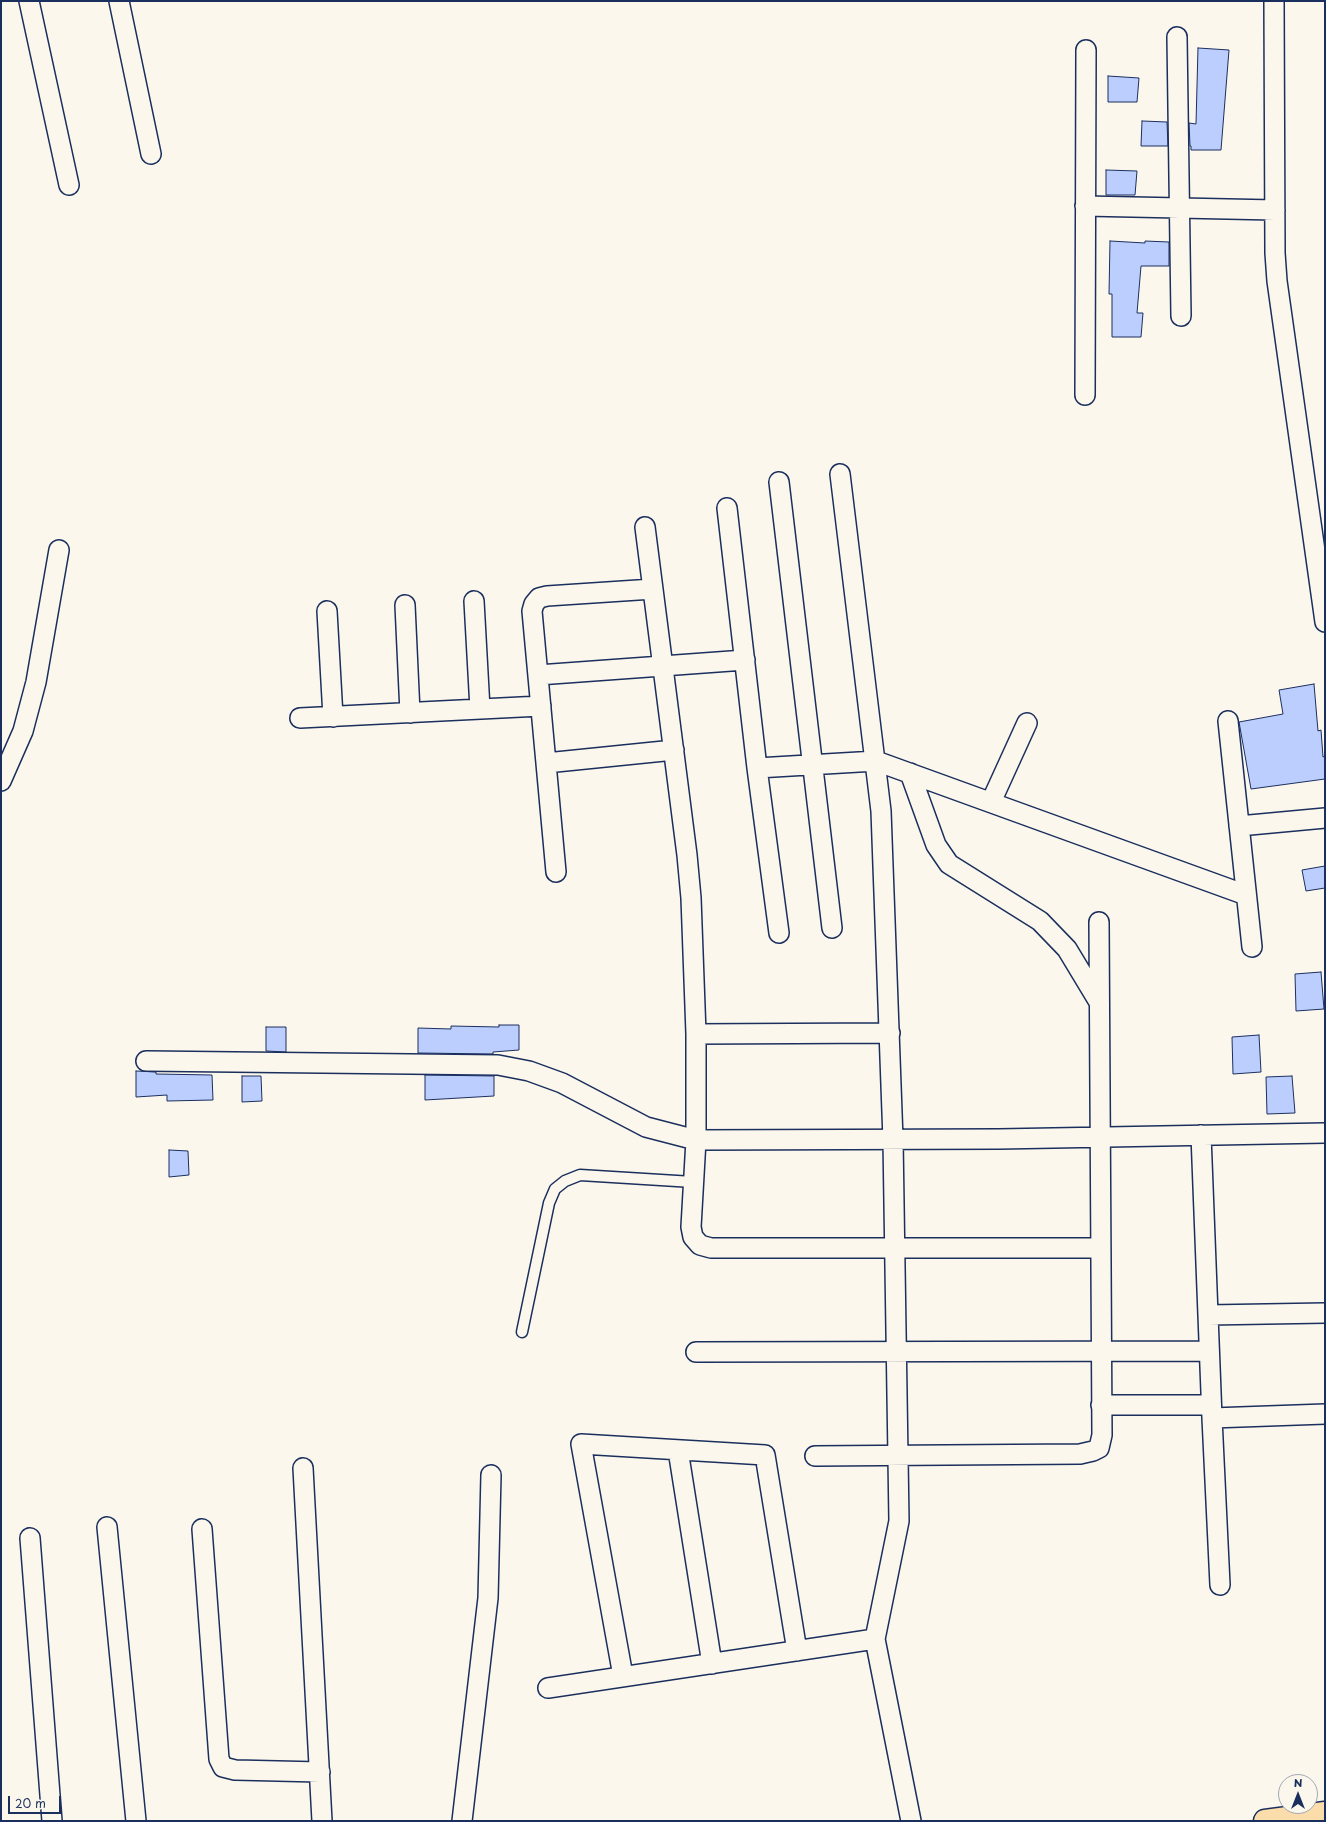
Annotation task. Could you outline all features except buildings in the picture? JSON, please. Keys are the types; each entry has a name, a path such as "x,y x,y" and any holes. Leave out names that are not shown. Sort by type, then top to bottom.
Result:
{"highway":[{"path":"1265,1821 1325,1813"}],"street":[{"path":"30,1 69,186"},
{"path":"119,1 151,154"},
{"path":"1274,1 1274,210 1276,282 1325,614"},
{"path":"1177,37 1181,316"},
{"path":"1085,395 1086,50"},
{"path":"1085,206 1274,210"},
{"path":"840,474 881,811 890,1033 899,1521 875,1640 911,1821"},
{"path":"779,482 832,928"},
{"path":"727,508 757,768 779,933"},
{"path":"645,527 689,876 696,1034 696,1140 691,1226 693,1237 700,1245 711,1248 1100,1248"},
{"path":"1,781 24,731 36,682 59,550"},
{"path":"556,872 532,611 534,604 539,598 547,596 653,589"},
{"path":"474,601 480,709"},
{"path":"405,605 410,713"},
{"path":"327,611 333,717"},
{"path":"538,675 745,660"},
{"path":"300,718 541,706"},
{"path":"1228,720 1252,947"},
{"path":"991,802 1027,724"},
{"path":"546,762 674,750"},
{"path":"757,768 876,761 1246,895"},
{"path":"910,773 936,845 950,864 1040,921 1067,950 1099,1002"},
{"path":"1239,826 1325,818"},
{"path":"815,1456 1080,1454 1099,1448 1102,1435 1099,922"},
{"path":"696,1034 890,1033"},
{"path":"146,1061 498,1065 529,1071 562,1083 646,1127 696,1140 1100,1138 1325,1133"},
{"path":"1201,1135 1211,1411 1220,1585"},
{"path":"1208,1315 1325,1313"},
{"path":"696,1352 1209,1351"},
{"path":"1101,1405 1211,1411 1325,1414"},
{"path":"623,1676 581,1444 766,1455 797,1651"},
{"path":"678,1450 712,1664"},
{"path":"303,1468 322,1821"},
{"path":"462,1821 488,1598 491,1475"},
{"path":"107,1527 136,1821"},
{"path":"202,1529 218,1759 223,1767 235,1770 320,1772"},
{"path":"30,1538 52,1821"},
{"path":"548,1688 875,1640"}],"lane":[{"path":"522,1332 549,1203 555,1189 565,1181 580,1176 693,1182"}]}
